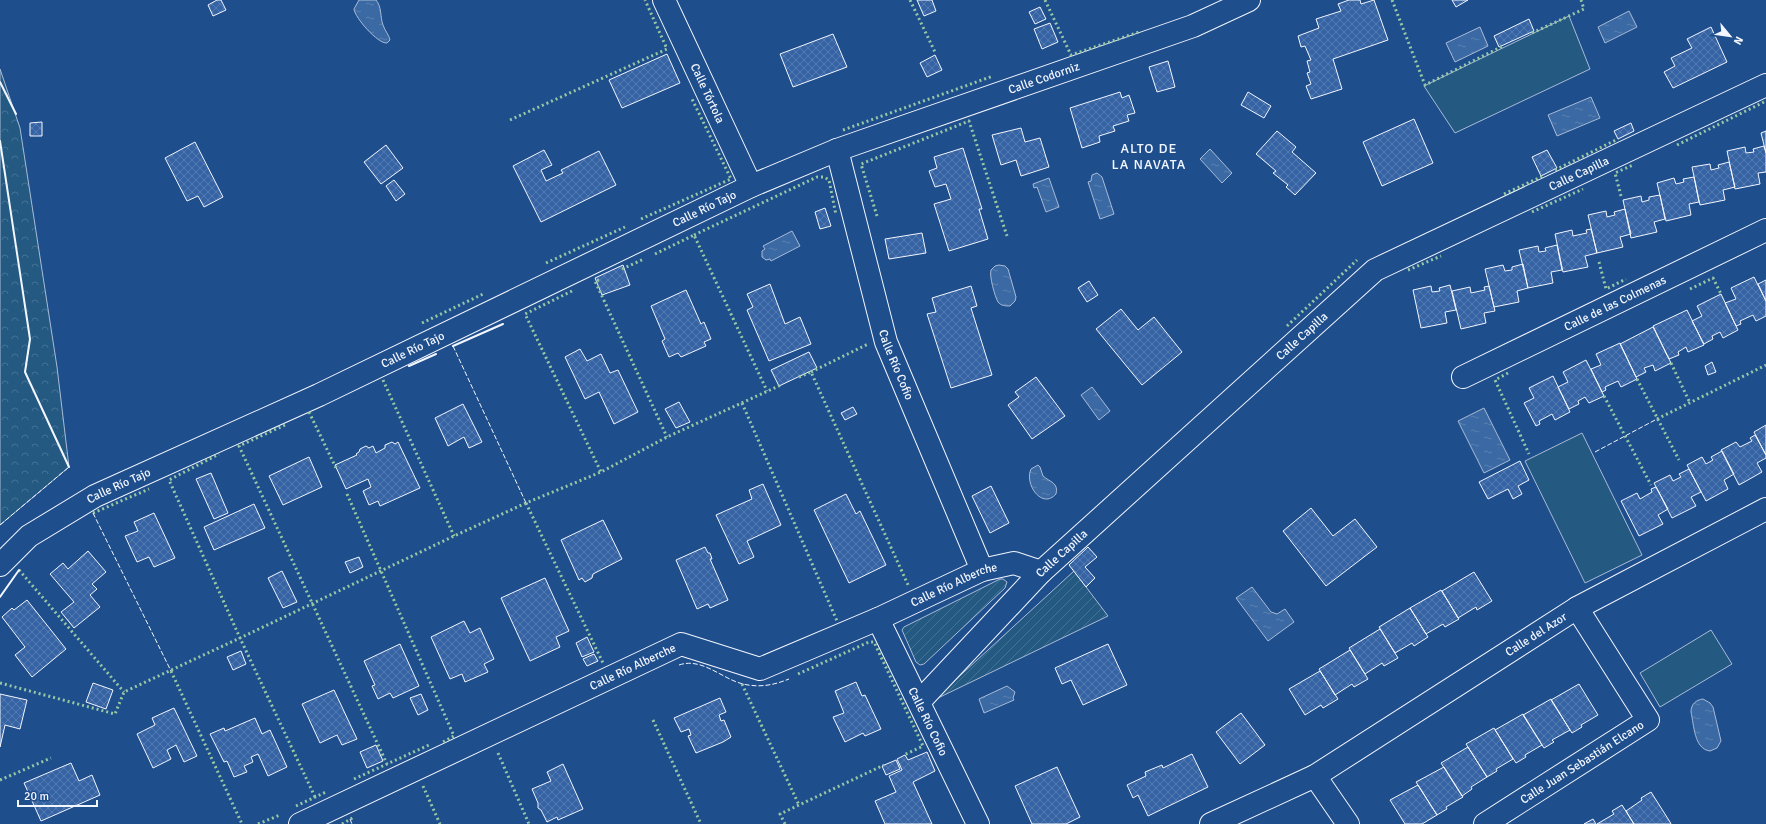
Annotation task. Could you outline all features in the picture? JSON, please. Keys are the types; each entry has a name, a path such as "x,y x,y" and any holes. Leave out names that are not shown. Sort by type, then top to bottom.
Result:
{"street":[{"name":"Calle Tórtola","path":"664,0 751,186"},
{"name":"Calle Codorniz","path":"837,150 1193,26 1249,0"},
{"name":"Calle Capilla","path":"919,702 1040,572 1374,270 1766,85"},
{"name":"Calle Río Tajo","path":"0,565 29,536 95,496 327,391 751,186 837,150"},
{"name":"Calle Río Cofio","path":"837,150 886,342 982,570"},
{"name":"Calle de las Colmenas","path":"1464,377 1766,230"},
{"name":"Calle del Azor","path":"1211,824 1315,776 1577,608 1766,509"},
{"name":"Calle Río Alberche","path":"300,824 681,644 760,669 878,619 982,570 1014,563 1040,572"},
{"name":"Calle Juan Sebastián Elcano","path":"1485,824 1648,720 1577,608"},
{"name":"Calle Río Cofio","path":"878,619 978,824"},
{"path":"1315,776 1348,824"}],"green space":[{"path":"1569,16 1590,69 1455,133 1424,86"},
{"path":"0,69 20,128 57,367 69,467 0,525"},
{"path":"1582,433 1642,555 1585,583 1525,461"},
{"path":"1074,571 1108,616 938,698 940,694"},
{"path":"1000,579 1007,582 1005,588 924,664 920,665 916,662 902,630 904,627"},
{"path":"1711,630 1732,664 1660,707 1640,673"}],"water":[{"path":"359,0 376,0 378,3 381,19 390,40 387,43 373,35 358,18 354,9"},
{"path":"1629,11 1637,27 1605,43 1598,27"},
{"path":"1480,27 1488,46 1455,62 1446,43"},
{"path":"1591,97 1600,118 1557,136 1548,115"},
{"path":"1210,149 1232,173 1222,183 1200,159"},
{"path":"1097,173 1102,177 1114,214 1100,219 1088,182 1091,181 1092,175"},
{"path":"1049,178 1059,207 1046,212 1037,187 1034,188 1033,184"},
{"path":"792,231 800,246 771,261 770,259 766,260 762,257 762,251 765,249 763,246"},
{"path":"995,266 1005,266 1008,269 1016,297 1015,301 1010,306 1005,306 999,303 995,296 991,270"},
{"path":"1092,387 1110,411 1099,420 1081,395"},
{"path":"1484,408 1510,460 1484,473 1458,421"},
{"path":"1038,465 1043,476 1056,487 1056,494 1051,498 1045,499 1040,497 1032,488 1029,475 1031,469"},
{"path":"1252,587 1271,612 1277,614 1285,609 1294,622 1268,641 1236,598"},
{"path":"1007,686 1015,692 1013,698 1014,700 984,713 979,699"},
{"path":"1703,699 1710,703 1713,707 1721,741 1717,748 1710,751 1701,746 1698,741 1694,730 1691,712 1694,703"}],"building":[{"path":"217,0 221,0 226,10 213,16 208,5"},
{"path":"917,0 932,0 936,11 924,16"},
{"path":"1349,0 1360,0 1361,4 1374,0 1388,40 1333,59 1342,89 1311,99 1306,86 1311,84 1307,73 1310,72 1307,61 1311,60 1305,46 1301,47 1298,36 1319,28 1316,19 1341,11 1338,4"},
{"path":"1452,0 1468,0 1456,7"},
{"path":"1040,7 1046,19 1035,24 1029,12"},
{"path":"1529,19 1534,31 1499,47 1494,36"},
{"path":"1050,23 1058,42 1042,49 1034,29"},
{"path":"1711,27 1727,62 1673,88 1664,72 1675,66 1671,58 1692,48 1687,39"},
{"path":"833,34 847,67 793,87 780,54"},
{"path":"667,54 680,83 622,108 609,80"},
{"path":"935,55 942,70 927,77 920,63"},
{"path":"1168,61 1175,87 1157,92 1149,67"},
{"path":"1120,92 1122,98 1129,95 1135,113 1127,115 1129,121 1113,126 1115,131 1099,136 1100,142 1082,148 1070,108"},
{"path":"1248,92 1271,106 1264,118 1241,105"},
{"path":"1414,119 1433,163 1382,186 1363,142"},
{"path":"42,122 42,136 30,136 30,123"},
{"path":"1631,123 1634,131 1618,139 1614,131"},
{"path":"1021,128 1025,142 1040,138 1049,167 1021,176 1016,160 1001,165 992,135"},
{"path":"1277,131 1296,147 1292,152 1316,173 1295,195 1286,187 1288,185 1273,173 1276,171 1256,154"},
{"path":"1766,131 1766,153 1761,133"},
{"path":"195,142 223,197 204,207 198,196 187,201 165,158"},
{"path":"386,145 403,168 381,184 364,162"},
{"path":"1764,146 1766,153 1766,172 1758,173 1760,184 1735,189 1727,151 1745,147 1746,153 1754,152 1753,149"},
{"path":"963,148 982,209 979,209 988,239 949,251 934,204 951,199 946,184 935,187 929,171 937,168 934,157"},
{"path":"544,150 552,165 541,170 546,181 563,173 561,170 599,151 616,185 541,222 513,166"},
{"path":"1547,150 1557,168 1541,176 1532,157"},
{"path":"1729,162 1735,187 1723,190 1725,200 1700,205 1692,167 1710,164 1711,170 1719,168 1718,165"},
{"path":"1694,177 1699,202 1689,204 1691,215 1666,221 1657,183 1674,178 1676,184 1684,182 1683,179"},
{"path":"394,180 405,194 396,201 386,186"},
{"path":"1660,195 1665,219 1654,222 1657,232 1631,238 1623,200 1641,196 1642,202 1649,200 1649,197"},
{"path":"825,208 831,226 820,229 815,212"},
{"path":"1625,209 1631,234 1620,237 1623,247 1597,253 1588,215 1606,211 1607,217 1615,215 1614,212"},
{"path":"1591,229 1597,253 1585,256 1588,267 1563,272 1555,234 1572,230 1573,236 1587,233 1586,230"},
{"path":"922,233 926,253 889,259 885,239"},
{"path":"1557,245 1562,270 1551,272 1553,283 1528,288 1519,250 1538,246 1539,252 1546,251 1545,248"},
{"path":"1523,264 1528,288 1517,291 1519,302 1494,307 1485,269 1503,265 1505,271 1512,270 1512,267"},
{"path":"623,265 630,285 602,295 595,278"},
{"path":"1754,277 1766,301 1766,316 1756,321 1753,315 1740,321 1741,324 1736,326 1725,303 1736,299 1731,288"},
{"path":"1766,280 1766,301 1758,284"},
{"path":"1089,281 1098,295 1087,302 1078,288"},
{"path":"770,284 785,324 800,317 811,344 769,361 747,310 753,307 747,294"},
{"path":"1450,285 1456,310 1445,312 1447,323 1421,328 1413,290 1431,286 1432,292 1440,291 1439,288"},
{"path":"971,286 977,306 971,308 992,375 951,388 927,314 936,312 932,298"},
{"path":"1489,286 1495,311 1484,313 1486,323 1461,329 1452,291 1470,287 1471,293 1485,290 1484,287"},
{"path":"686,290 701,324 704,322 711,339 704,342 706,346 681,357 678,353 669,357 662,341 665,339 651,306"},
{"path":"1721,294 1738,330 1723,338 1720,332 1712,336 1713,339 1704,344 1692,321 1702,316 1697,306"},
{"path":"1121,309 1138,330 1154,317 1182,352 1142,385 1096,329"},
{"path":"1687,310 1704,345 1688,352 1686,347 1678,352 1679,355 1669,359 1653,326"},
{"path":"1653,327 1671,363 1655,371 1653,365 1644,368 1646,372 1636,377 1620,344"},
{"path":"1620,343 1637,379 1621,387 1618,381 1605,387 1606,390 1602,392 1591,369 1601,365 1596,354"},
{"path":"580,349 587,361 601,354 610,373 618,370 638,412 614,424 599,392 585,399 565,357"},
{"path":"809,352 817,368 779,386 771,370"},
{"path":"1586,360 1604,396 1589,403 1585,397 1578,401 1579,404 1569,409 1558,387 1568,382 1563,372"},
{"path":"1712,362 1716,372 1708,375 1705,366"},
{"path":"1553,376 1570,412 1555,420 1552,414 1539,421 1540,424 1536,426 1524,403 1534,398 1529,388"},
{"path":"1036,377 1065,416 1032,439 1008,405 1019,397 1015,392"},
{"path":"679,402 690,422 676,428 665,409"},
{"path":"463,404 482,442 469,448 464,437 448,446 435,418"},
{"path":"853,407 857,414 845,420 841,413"},
{"path":"1766,425 1766,455 1754,432"},
{"path":"1755,435 1766,455 1766,458 1757,463 1762,472 1739,485 1721,450 1736,442 1740,447 1752,441 1750,438"},
{"path":"392,442 395,444 398,442 420,488 380,506 378,501 369,505 363,491 371,487 368,479 346,489 335,465 357,455 356,454 360,449 366,446 369,448 373,446 376,453 385,448 385,445"},
{"path":"1722,451 1734,474 1724,480 1728,489 1706,501 1687,465 1702,457 1706,464 1713,460 1711,457"},
{"path":"309,457 322,487 283,505 269,476"},
{"path":"1520,461 1529,480 1518,486 1522,494 1513,499 1508,489 1488,499 1479,482"},
{"path":"1689,469 1701,492 1691,497 1696,506 1672,518 1654,483 1670,475 1673,481 1681,477 1679,474"},
{"path":"211,473 228,513 214,519 196,479"},
{"path":"763,484 781,525 747,541 754,557 739,564 716,515 752,499 749,490"},
{"path":"991,486 1009,523 990,533 972,496"},
{"path":"1656,487 1668,509 1658,515 1663,524 1639,536 1621,501 1637,493 1640,499 1652,492 1651,489"},
{"path":"846,494 856,514 860,511 886,565 849,583 814,510"},
{"path":"254,504 265,528 214,550 204,527"},
{"path":"1311,508 1333,536 1355,519 1377,547 1326,586 1283,531"},
{"path":"154,513 175,558 154,567 149,557 137,562 125,536 138,531 134,522"},
{"path":"603,520 622,559 593,574 592,578 585,582 582,578 579,580 561,540"},
{"path":"705,547 708,553 710,553 712,559 710,559 728,600 710,608 708,604 697,609 676,560"},
{"path":"1088,547 1097,557 1085,567 1095,578 1086,587 1069,565"},
{"path":"88,551 106,572 92,584 97,589 90,595 100,607 74,628 61,612 74,602 50,574 63,563 68,569"},
{"path":"359,557 363,567 350,573 345,562"},
{"path":"282,571 297,602 283,608 268,578"},
{"path":"1474,572 1492,601 1477,610 1476,607 1458,618 1442,591"},
{"path":"545,578 569,631 556,637 560,647 530,661 501,598"},
{"path":"1441,590 1459,619 1445,627 1443,624 1426,634 1410,608"},
{"path":"27,600 66,649 32,677 15,655 25,647 2,617 12,608 14,610"},
{"path":"1410,608 1428,637 1414,646 1412,643 1395,653 1379,627"},
{"path":"464,621 470,633 480,628 494,659 484,664 488,672 465,682 462,674 450,679 431,637"},
{"path":"1380,629 1398,658 1384,666 1382,663 1365,674 1349,648"},
{"path":"587,637 594,652 582,657 576,643"},
{"path":"400,644 419,686 393,698 390,693 378,699 372,686 375,685 364,661"},
{"path":"1108,644 1127,685 1083,705 1071,680 1062,684 1055,668"},
{"path":"1350,650 1368,679 1354,687 1352,684 1335,695 1319,669"},
{"path":"241,651 246,664 233,670 227,657"},
{"path":"594,654 598,661 587,666 583,659"},
{"path":"1320,671 1338,699 1323,708 1321,705 1305,715 1289,689"},
{"path":"856,682 862,696 865,695 881,729 865,736 863,733 845,742 833,717 844,713 835,691"},
{"path":"93,683 113,690 106,709 86,702"},
{"path":"1579,684 1598,715 1581,725 1582,727 1572,733 1551,700"},
{"path":"334,690 357,739 342,745 337,735 320,743 302,704"},
{"path":"0,694 27,700 20,729 5,725 0,747"},
{"path":"421,694 428,710 418,715 410,698"},
{"path":"720,698 726,712 719,715 721,721 724,720 731,737 723,742 696,753 688,736 691,735 689,729 681,732 674,718"},
{"path":"1551,699 1570,730 1552,740 1554,742 1544,748 1523,715"},
{"path":"174,708 197,756 184,762 176,745 167,750 171,759 153,768 137,734 155,725 152,718"},
{"path":"1241,713 1265,745 1240,764 1216,732"},
{"path":"1523,714 1542,745 1525,755 1526,757 1516,763 1495,730"},
{"path":"255,718 262,734 270,730 287,767 268,776 258,754 251,757 253,762 244,766 247,772 234,777 227,761 224,762 210,734 224,728 225,731"},
{"path":"1494,728 1513,759 1496,769 1497,771 1487,777 1466,744"},
{"path":"376,745 383,761 367,768 360,752"},
{"path":"1468,747 1487,777 1471,787 1472,789 1462,796 1441,763"},
{"path":"927,752 935,771 913,782 932,824 885,824 875,801 896,792 889,776 902,770 897,759 905,755 908,760"},
{"path":"1192,754 1208,787 1148,816 1138,795 1133,798 1127,785 1146,776 1145,772 1162,765 1163,768"},
{"path":"896,760 900,769 886,775 882,766"},
{"path":"71,763 79,781 92,775 100,795 41,821 24,783"},
{"path":"563,764 583,809 558,820 557,817 547,822 541,810 538,808 538,803 532,789 551,781 547,772"},
{"path":"1057,767 1080,817 1066,824 1032,824 1015,786"},
{"path":"1444,767 1463,797 1446,807 1447,809 1437,815 1416,782"},
{"path":"1418,785 1437,815 1422,824 1405,824 1390,800"},
{"path":"1651,792 1671,824 1634,824 1626,811 1642,800 1641,798"},
{"path":"1622,805 1634,824 1597,824 1614,814 1612,811"},
{"path":"1593,819 1596,824 1584,824"}],"hedge":[{"path":"510,120 667,49 645,0"},
{"path":"910,0 935,52"},
{"path":"1045,0 1071,55 1139,32"},
{"path":"1392,0 1425,85 1503,46"},
{"path":"1532,33 1584,9 1581,0"},
{"path":"843,130 993,76"},
{"path":"641,219 731,179 691,97"},
{"path":"1677,145 1766,101"},
{"path":"877,216 861,164 969,121 1007,236"},
{"path":"1555,170 1618,139"},
{"path":"1621,196 1615,173 1633,165"},
{"path":"1504,194 1543,176"},
{"path":"694,235 817,177 824,177 829,180 836,215"},
{"path":"1532,212 1583,189"},
{"path":"546,263 625,227"},
{"path":"655,254 694,235 767,391"},
{"path":"1408,270 1441,256"},
{"path":"622,269 644,259"},
{"path":"1287,326 1357,260"},
{"path":"1599,262 1606,289 1626,279"},
{"path":"1690,289 1713,278 1721,294"},
{"path":"599,280 595,281 667,437"},
{"path":"572,291 525,314 601,472"},
{"path":"422,323 483,294"},
{"path":"811,372 868,344"},
{"path":"1671,363 1690,403"},
{"path":"1657,419 1766,365"},
{"path":"799,377 811,372 909,587"},
{"path":"1508,373 1495,380 1529,454"},
{"path":"1637,379 1679,460"},
{"path":"383,380 454,536"},
{"path":"315,797 240,638 454,536 526,503 601,472 667,437 781,385"},
{"path":"1604,396 1651,485"},
{"path":"742,403 837,621"},
{"path":"309,412 336,468"},
{"path":"285,425 239,446 387,764 429,745"},
{"path":"0,683 115,714 124,692 240,638 169,480 219,454"},
{"path":"93,513 149,489"},
{"path":"347,494 454,736 443,742"},
{"path":"526,503 603,663"},
{"path":"19,570 124,692"},
{"path":"798,674 869,642 874,642 923,746 904,755"},
{"path":"171,671 242,824"},
{"path":"742,684 799,805"},
{"path":"653,720 701,824"},
{"path":"498,753 529,824"},
{"path":"0,780 51,758"},
{"path":"354,779 387,764"},
{"path":"785,824 780,814 884,765"},
{"path":"423,786 440,824"},
{"path":"296,806 326,792"},
{"path":"258,824 280,815"},
{"path":"342,824 354,817"}],"fence":[{"path":"0,525 69,467 25,372 30,339"},
{"path":"453,346 526,503"},
{"path":"1595,452 1657,419"},
{"path":"93,513 171,671"},
{"path":"679,665 687,663 704,666 735,681 755,686 778,683 789,679"},
{"path":"350,819 352,824"}],"wall":[{"path":"0,82 16,114"},
{"path":"0,141 30,339 25,372 69,467"},
{"path":"453,346 503,324"},
{"path":"409,366 436,354"},
{"path":"0,597 19,570"}],"district":[{"name":"ALTO DE LA NAVATA","path":"1149,156"}]}
